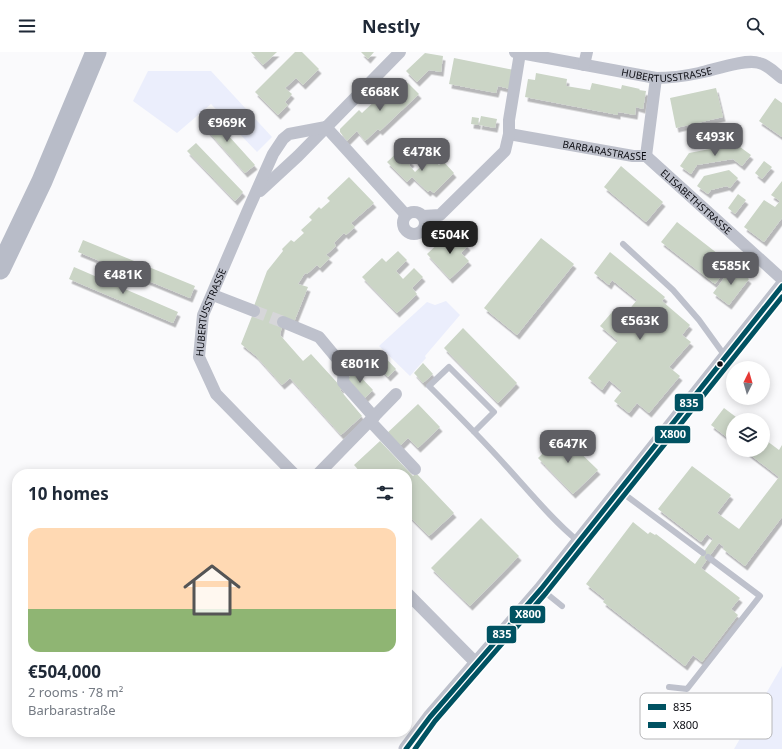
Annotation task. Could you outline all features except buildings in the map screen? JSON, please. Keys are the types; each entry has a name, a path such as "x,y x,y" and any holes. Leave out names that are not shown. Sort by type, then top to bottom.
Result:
{"highway":[{"path":"0,269 42,181 96,52"}],"street":[{"name":"HUBERTUSSTRASSE","path":"256,194 298,156 400,52"},
{"path":"584,65 587,52"},
{"name":"HUBERTUSSTRASSE","path":"518,53 656,78 670,78 699,73 751,58 766,65 782,78"},
{"path":"423,216 425,220 424,228 418,233 408,233 402,222 406,215 416,212 423,216 440,215 505,151 509,134 509,120 518,53"},
{"name":"BARBARASTRASSE","path":"509,134 633,156 646,156 656,78"},
{"name":"HUBERTUSSTRASSE","path":"289,469 216,394 199,357 203,315 248,210 274,154 283,139 289,134 326,127"},
{"path":"326,127 406,215"},
{"name":"ELISABETHSTRASSE","path":"646,156 782,279"},
{"path":"406,749 430,717 541,589 782,286"},
{"path":"213,294 254,311"},
{"path":"283,322 319,337 344,367 343,382 372,419 415,469"},
{"path":"323,469 396,394"},
{"path":"412,598 476,663"}],"lane":[{"path":"623,244 674,290 726,356"},
{"path":"474,432 494,412 449,367 429,386 564,529 578,541"},
{"path":"619,490 760,596 687,689 669,687"},
{"path":"541,589 562,606"}],"shaded area":[{"path":"148,71 211,71 272,137 257,152 211,104 177,133 133,101"},
{"path":"446,301 460,315 410,376 379,346 427,302 435,305"},
{"path":"782,666 782,749 734,749 740,739 772,739 772,693 766,693"}],"tunnel":[{"path":"254,311 283,322"}],"transit line":[{"name":"835","path":"406,749 430,717 541,589 782,286"},
{"name":"X800","path":"415,749 435,721 546,593 782,297"}]}
